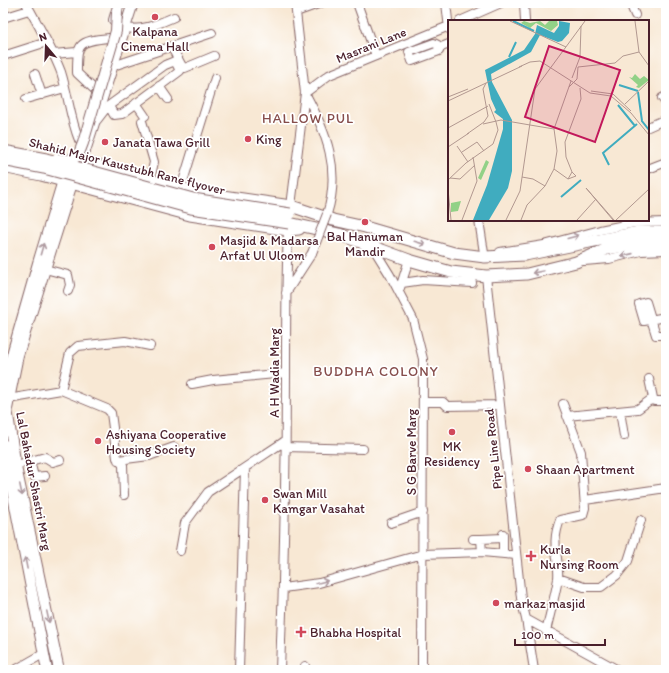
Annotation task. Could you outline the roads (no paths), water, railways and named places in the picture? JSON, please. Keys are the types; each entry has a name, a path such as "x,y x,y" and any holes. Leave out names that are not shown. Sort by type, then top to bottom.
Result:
{"highway":[{"name":"Shahid Major Kaustubh Rane flyover","path":"3,151 46,159 193,199 289,218 312,229 339,234 409,260 451,272 486,276 527,274 576,262 607,249 640,243 666,243"},
{"name":"Shahid Major Kaustubh Rane flyover","path":"3,160 44,168 191,208 289,218 315,215 365,227 454,253 525,255 592,236 639,232 666,232"},
{"path":"76,161 226,198 289,218"},
{"path":"3,167 67,182 148,204 222,221 289,218"},
{"path":"148,204 153,181"}],"main road":[{"name":"Lal Bahadur Shastri Marg","path":"3,386 67,182 96,120 133,3"},
{"name":"Lal Bahadur Shastri Marg","path":"76,161 79,140 118,8"},
{"path":"3,147 9,146 64,160 78,156 116,32 118,8"},
{"name":"Lal Bahadur Shastri Marg","path":"59,670 16,465 7,408 37,278 45,269 63,194"},
{"name":"Lal Bahadur Shastri Marg","path":"3,444 6,478 47,670"}],"street":[{"path":"285,294 312,253 333,195 332,163 320,120 305,94 295,3"},
{"path":"296,12 321,3"},
{"path":"357,3 376,56"},
{"path":"446,3 448,20"},
{"path":"462,20 501,3"},
{"path":"524,3 525,20"},
{"path":"630,3 635,15"},
{"path":"3,18 28,6 53,54 60,71 72,124 79,140"},
{"path":"125,28 133,30 153,26 174,16"},
{"name":"Masrani Lane","path":"305,94 329,75 448,26"},
{"path":"113,66 212,33"},
{"path":"425,36 428,45"},
{"path":"94,89 77,73 77,52 81,44 92,40 109,38"},
{"path":"3,56 47,42"},
{"path":"439,48 436,43 409,52 412,61 439,51 439,48 448,44"},
{"path":"171,46 183,68 214,56"},
{"path":"53,54 77,52"},
{"path":"96,120 109,106 165,65 175,62 180,71 117,116 114,116 109,106"},
{"path":"35,74 42,95"},
{"path":"181,188 215,78"},
{"path":"160,86 168,99"},
{"path":"26,99 65,88"},
{"name":"A H Wadia Marg","path":"280,670 283,588 286,373 285,294 289,218 305,94"},
{"path":"666,96 662,98 666,103"},
{"path":"136,103 144,118 154,162 153,181"},
{"path":"649,127 666,119"},
{"path":"649,169 666,162"},
{"path":"479,221 485,255"},
{"path":"592,236 634,223 666,222"},
{"name":"S G Barve Marg","path":"372,246 413,319 423,360 422,670"},
{"path":"576,262 609,259 642,252 666,250"},
{"path":"399,292 409,260"},
{"path":"45,269 68,275 70,285 68,291"},
{"name":"Pipe Line Road","path":"486,276 521,598 534,670"},
{"path":"402,283 423,280 472,283"},
{"path":"666,317 652,319 656,335 666,335"},
{"path":"61,390 70,353 78,346 125,341 150,346"},
{"path":"192,384 213,380 286,373"},
{"path":"648,379 654,401 666,401"},
{"path":"8,399 61,390 108,409 111,412 118,460 123,465 124,494"},
{"path":"567,416 638,409 652,398"},
{"path":"423,402 439,401 444,402 447,406 500,405"},
{"path":"546,631 558,578 555,538 556,531 560,520 583,515 585,500 581,452 563,404"},
{"path":"620,411 624,436"},
{"path":"180,551 185,523 208,492 285,444 363,449"},
{"path":"118,460 149,456 174,447"},
{"path":"16,465 45,457 53,462 60,460"},
{"path":"30,461 34,477 45,476"},
{"path":"239,670 245,468"},
{"path":"585,500 666,488"},
{"path":"391,523 423,512"},
{"path":"558,578 584,587 601,587 617,575 628,561 641,520"},
{"path":"482,552 477,539 503,536 503,554"},
{"path":"283,588 319,583 423,554 482,552 516,555"},
{"path":"526,619 618,670"},
{"path":"15,670 44,654"}],"place":[{"name":"Kalpana Cinema Hall","path":"155,17"},
{"name":"King","path":"248,139"},
{"name":"Janata Tawa Grill","path":"105,142"},
{"name":"Bal Hanuman Mandir","path":"365,222"},
{"name":"Masjid & Madarsa Arfat Ul Uloom","path":"212,247"},
{"name":"MK Residency","path":"452,432"},
{"name":"Ashiyana Cooperative Housing Society","path":"98,441"},
{"name":"Shaan Apartment","path":"528,469"},
{"name":"Swan Mill Kamgar Vasahat","path":"265,500"},
{"name":"Kurla Nursing Room","path":"531,556"},
{"name":"markaz masjid","path":"496,603"},
{"name":"Bhabha Hospital","path":"301,632"}],"district":[{"name":"HALLOW PUL","path":"308,118"},
{"name":"BUDDHA COLONY","path":"376,371"}]}
